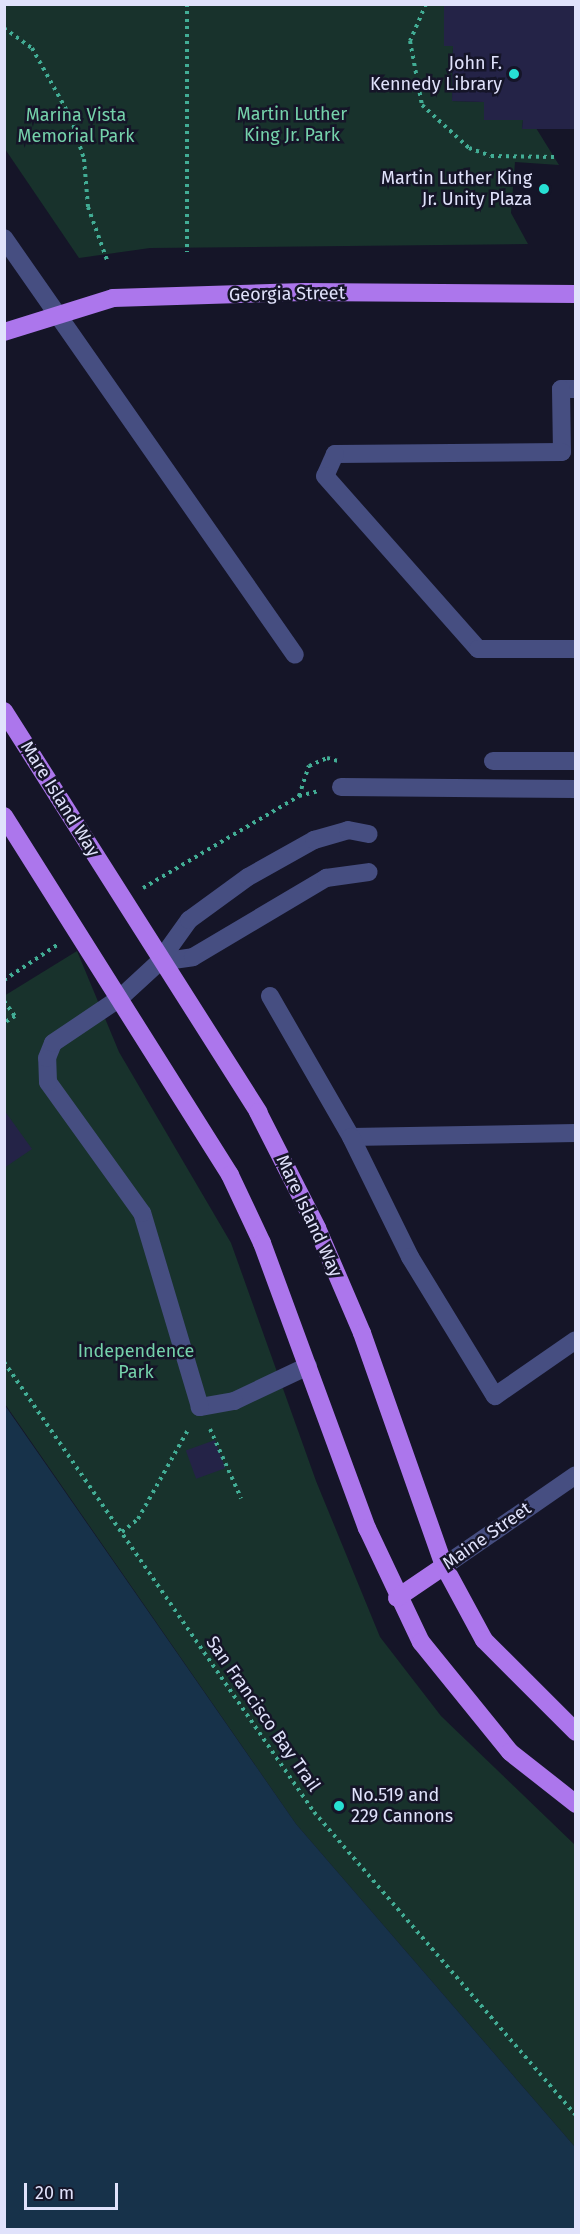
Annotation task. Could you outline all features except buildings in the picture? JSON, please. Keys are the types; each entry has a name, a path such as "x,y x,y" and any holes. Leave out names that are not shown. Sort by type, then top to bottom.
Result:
{"main road":[{"name":"Georgia Street","path":"4,332 57,313 124,298 304,292 576,294"},
{"name":"Mare Island Way","path":"4,711 159,962 258,1112 318,1228 362,1333 444,1566 484,1640 576,1732"},
{"path":"4,816 230,1175 308,1366 397,1598 460,1695 510,1752 576,1804"},
{"name":"Maine Street","path":"397,1598 444,1566"}],"street":[{"path":"4,238 295,655"},
{"path":"576,389 561,389 562,452 334,454 325,476 478,649 576,649"},
{"path":"493,761 576,761"},
{"path":"341,786 576,789"},
{"path":"308,1366 234,1401 200,1407 142,1213 48,1082 53,1043 120,998 159,962 189,920 248,876 314,840 348,830 369,834"},
{"path":"159,962 193,957 326,878 369,872"},
{"path":"270,996 351,1137 410,1257 495,1396 576,1340"},
{"path":"351,1137 576,1133"},
{"name":"Maine Street","path":"444,1566 576,1474"}],"path":[{"path":"187,4 187,252"},
{"path":"426,4 410,41 422,105 469,148 491,156 554,157"},
{"path":"4,28 32,48 71,118 84,159 88,207 107,260"},
{"path":"142,888 299,796 302,775 309,766 327,758 341,761"},
{"path":"4,980 58,945"},
{"path":"4,1001 15,1016 4,1023"},
{"name":"San Francisco Bay Trail","path":"4,1362 314,1812 576,2115"},
{"path":"200,1407 241,1498"},
{"path":"122,1532 138,1519 200,1407"}],"green space":[{"name":"Martin Luther King Jr. Park","path":"4,5 444,5 444,46 453,46 452,101 484,102 484,120 523,120 522,129 536,128 559,165 515,162 511,213 528,244 150,248 79,258 5,149"},
{"name":"Independence Park","path":"77,951 119,1052 231,1243 316,1481 380,1637 441,1716 575,1845 575,2147 296,1824 5,1404 4,996"}],"water":[{"path":"4,1404 296,1824 575,2147 575,2229 5,2229"}],"place":[{"name":"John F. Kennedy Library","path":"514,74"},
{"name":"Martin Luther King Jr. Unity Plaza","path":"544,189"},
{"name":"No.519 and 229 Cannons","path":"339,1806"}],"park label":[{"name":"Marina Vista Memorial Park","path":"76,126"}]}
